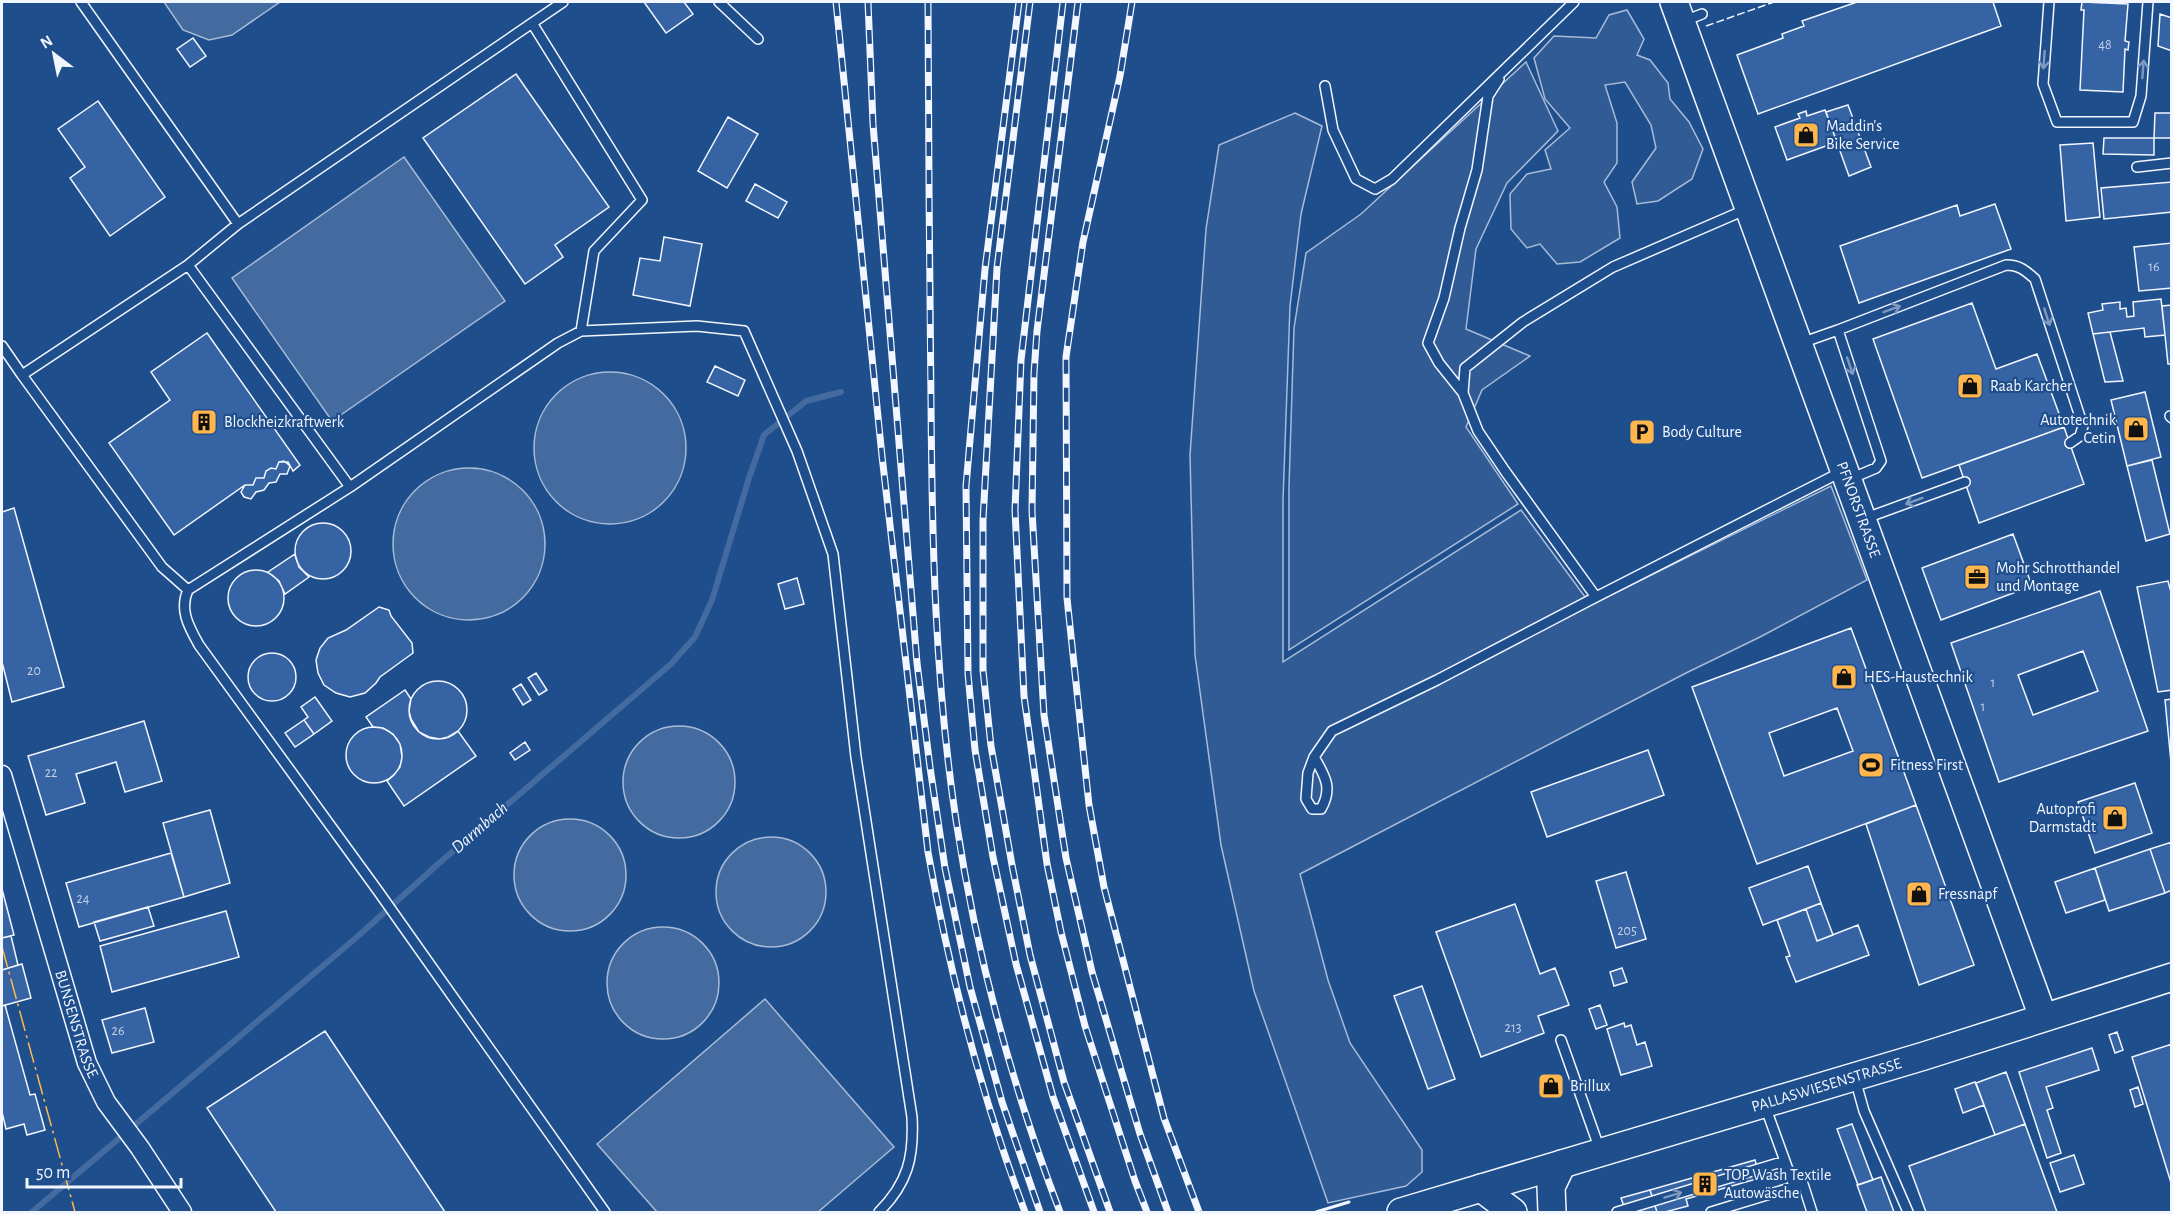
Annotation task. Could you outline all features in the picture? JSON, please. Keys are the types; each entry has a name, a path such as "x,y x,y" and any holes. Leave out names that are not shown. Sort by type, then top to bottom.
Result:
{"street":[{"name":"PFNORSTRASSE","path":"1686,12 1750,207 2043,1017"},
{"name":"BUNSENSTRASSE","path":"2,775 7,816 87,1063 106,1102 140,1148 182,1212"},
{"name":"PALLASWIESENSTRASSE","path":"1401,1212 1854,1077 2172,977"},
{"path":"1552,1212 1551,1187 1562,1164"},
{"path":"1481,1188 1513,1212"}],"lane":[{"path":"81,2 238,224"},
{"path":"22,375 188,265 238,224 563,2"},
{"path":"719,2 758,39"},
{"path":"1325,86 1334,130 1356,179 1375,189 1392,179 1574,2"},
{"path":"2049,2 2043,84 2057,122 2133,122 2141,96 2148,2"},
{"path":"532,23 642,200 594,251 581,331"},
{"path":"1507,66 1488,96 1477,170 1460,228 1444,298 1428,344 1439,363 1463,393 1478,431 1596,597"},
{"path":"2137,167 2172,163"},
{"path":"1463,393 1465,368 1522,322 1613,267 1750,207"},
{"path":"188,265 350,487"},
{"path":"1799,344 2006,265 2016,265 2035,279 2083,426 2080,436 2070,443"},
{"path":"605,1212 378,891 199,645 186,621 184,599 188,590 350,487 558,343 581,331 697,327 744,331 796,451 833,554 856,757 912,1117 913,1137 908,1172 898,1190 879,1212"},
{"path":"1314,758 1326,778 1328,798 1321,809 1312,809 1306,799 1308,773 1314,758 1332,731 1437,680 1596,597 1847,475 1876,468 1881,460 1838,330"},
{"path":"2,346 162,567 188,590"},
{"path":"1863,519 1965,482"},
{"path":"1561,1040 1601,1152"},
{"path":"1854,1077 1864,1111 1908,1212"},
{"path":"1765,1104 1794,1186"},
{"path":"1617,1212 1785,1161"},
{"path":"1711,1212 1803,1184 1812,1212"}],"shaded area":[{"path":"164,2 280,2 232,35 209,40 183,30"},
{"path":"1627,10 1644,39 1637,55 1650,60 1668,83 1670,99 1689,122 1703,149 1692,179 1658,201 1637,204 1632,182 1656,148 1651,125 1625,82 1605,85 1617,123 1617,163 1604,182 1617,207 1620,238 1580,262 1557,264 1540,244 1527,248 1511,229 1510,194 1527,174 1551,169 1545,150 1570,128 1545,99 1534,58 1554,36 1596,38 1609,15"},
{"path":"1526,62 1558,131 1507,183 1476,249 1466,329 1530,356 1482,390 1466,427 1518,504 1289,650 1289,486 1294,328 1306,253 1361,214"},
{"path":"1295,113 1322,126 1301,214 1290,306 1283,500 1283,662 1521,510 1591,605 1831,486 1867,580 1300,874 1328,980 1350,1043 1422,1150 1422,1172 1406,1186 1328,1203 1254,991 1221,845 1195,655 1190,455 1206,229 1219,145"},
{"path":"404,157 505,301 332,421 232,278"},
{"path":"610,372 625,373 639,378 664,394 680,419 685,433 685,463 680,477 664,502 639,518 625,523 610,524 595,523 581,518 556,502 540,477 535,463 534,448 535,433 540,419 556,394 581,378 595,373"},
{"path":"469,468 498,474 523,490 539,515 545,544 539,573 523,598 498,614 469,620 440,614 415,598 399,573 393,544 399,515 415,490 440,474"},
{"path":"679,726 700,731 718,743 730,761 735,782 730,803 718,821 700,833 679,838 658,833 640,821 628,803 623,782 628,761 640,743 658,731"},
{"path":"570,819 591,823 610,835 622,854 626,875 622,896 610,915 591,927 570,931 549,927 530,915 518,896 514,875 518,854 530,835 549,823"},
{"path":"771,837 792,841 810,853 822,871 826,892 822,913 810,931 792,943 771,947 750,943 732,931 720,913 716,892 720,871 732,853 750,841"},
{"path":"663,927 684,931 702,944 715,962 719,983 715,1004 702,1022 684,1035 663,1039 642,1035 624,1022 611,1004 607,983 611,962 624,944 642,931"},
{"path":"765,999 894,1147 818,1212 657,1212 597,1144"}],"building":[{"path":"644,2 684,2 693,14 666,33"},
{"path":"1857,2 1993,2 2001,26 1758,114 1737,55 1783,38 1782,34 1804,26 1802,21"},
{"path":"2082,2 2128,4 2125,41 2129,42 2128,50 2125,49 2123,92 2080,90 2084,10 2081,10"},
{"path":"2160,14 2172,18 2172,51 2158,46"},
{"path":"193,38 206,56 190,67 177,49"},
{"path":"516,74 609,207 555,245 563,257 525,284 423,138"},
{"path":"98,101 165,197 110,236 70,178 85,167 58,129"},
{"path":"1848,105 1871,167 1849,176 1826,112"},
{"name":"Maddin's Bike Service","path":"1825,110 1837,142 1787,160 1775,127 1800,118 1798,114 1806,111 1807,116"},
{"path":"2155,113 2172,113 2172,138 2154,138"},
{"path":"728,117 758,134 727,188 698,171"},
{"path":"2104,138 2154,138 2154,155 2103,154"},
{"path":"2093,143 2100,217 2066,221 2060,145"},
{"path":"2172,182 2172,212 2104,219 2101,188"},
{"path":"755,184 787,202 778,218 746,201"},
{"path":"1995,204 2011,249 1859,303 1840,246 1957,205 1960,216"},
{"path":"664,237 702,244 690,306 633,295 640,258 660,261"},
{"path":"2172,243 2172,288 2139,291 2134,247"},
{"path":"2161,299 2165,335 2145,337 2144,328 2093,334 2088,313 2103,310 2102,304 2120,302 2120,309 2126,308 2127,317 2134,316 2133,302"},
{"name":"Raab Karcher","path":"1972,303 1996,369 2037,354 2064,427 1922,478 1873,339"},
{"path":"2172,305 2172,364 2168,364 2162,306"},
{"path":"2110,332 2123,381 2105,382 2093,334"},
{"name":"Blockheizkraftwerk","path":"207,333 300,465 293,471 288,462 279,462 276,469 271,468 266,471 264,478 256,478 253,485 245,485 174,535 109,443 170,400 151,372"},
{"path":"715,366 745,380 738,396 707,382"},
{"name":"Autotechnik Cetin","path":"2145,392 2161,457 2127,466 2111,400"},
{"path":"2064,427 2084,484 1979,523 1959,465"},
{"path":"2152,460 2170,534 2146,541 2127,466"},
{"path":"284,461 290,466 287,474 280,474 276,482 269,483 264,490 256,492 251,499 244,497 241,492 245,485 253,485 256,478 264,478 266,471 271,468 276,469 279,462"},
{"path":"14,508 64,687 12,702 2,662 2,512"},
{"path":"317,523 329,523 343,531 351,545 349,562 343,571 329,579 317,579 300,567 295,557 295,545 307,528"},
{"name":"Mohr Schrotthandel und Montage","path":"2013,534 2032,586 1941,620 1922,568"},
{"path":"295,554 299,567 309,577 285,594 279,581 268,572"},
{"path":"250,570 262,570 272,574 280,582 284,598 280,614 272,622 262,626 250,626 240,622 232,614 228,604 228,592 232,582 240,574"},
{"path":"797,578 804,604 785,609 778,584"},
{"path":"2168,581 2172,596 2172,690 2158,692 2137,587"},
{"path":"2100,591 2148,731 1999,782 1951,643","holes":["2083,651 2098,691 2033,715 2018,675"]},
{"path":"379,607 389,610 412,643 413,653 380,677 365,693 350,697 336,693 324,685 318,673 316,660 320,648 328,638 346,630"},
{"path":"1851,628 1916,805 1757,864 1692,687","holes":["1837,708 1853,751 1784,776 1769,733"]},
{"path":"267,653 277,653 292,663 296,677 295,686 286,697 277,701 267,701 252,691 248,682 248,672 258,657"},
{"path":"536,673 547,690 539,695 528,678"},
{"path":"438,681 449,683 462,694 467,710 465,721 454,734 438,739 427,737 414,726 409,710 411,699 422,686"},
{"path":"521,684 531,700 523,705 513,689"},
{"path":"405,690 411,699 409,711 411,719 419,732 440,739 458,731 476,756 404,806 387,781 400,767 402,757 400,744 393,734 383,728 373,727 366,717"},
{"path":"315,697 332,721 314,734 304,720 308,717 301,707"},
{"path":"2172,699 2172,762 2171,762 2165,700"},
{"path":"304,720 314,734 295,747 285,733"},
{"path":"144,721 162,781 125,792 116,762 76,774 85,803 46,815 28,756"},
{"path":"368,727 380,727 390,731 398,739 402,755 398,771 390,779 380,783 368,783 358,779 350,771 346,761 346,749 350,739 358,731"},
{"path":"525,742 530,750 515,760 510,753"},
{"path":"1648,750 1664,795 1547,837 1531,792"},
{"name":"Autoprofi Darmstadt","path":"2135,783 2152,833 2095,853 2078,802"},
{"name":"Fressnapf","path":"1916,805 1974,965 1919,985 1866,824"},
{"path":"210,810 230,883 184,897 163,823"},
{"path":"2172,842 2172,890 2165,893 2150,849"},
{"path":"2150,849 2165,893 2109,911 2095,868"},
{"path":"171,853 184,897 79,927 66,883"},
{"path":"1808,866 1821,903 1763,925 1749,888"},
{"path":"2095,868 2105,900 2066,913 2055,882"},
{"path":"1626,872 1646,939 1616,948 1596,881"},
{"path":"2,889 14,935 2,938"},
{"path":"1821,903 1833,935 1817,941 1806,909"},
{"path":"1515,904 1540,974 1555,968 1569,1005 1538,1016 1544,1033 1481,1057 1436,932"},
{"path":"148,907 154,926 100,941 94,922"},
{"path":"1806,909 1817,941 1858,925 1869,955 1796,982 1786,957 1790,956 1777,920"},
{"path":"226,911 239,957 112,992 100,946"},
{"path":"11,936 18,965 2,970 2,938"},
{"path":"22,964 31,998 2,1006 2,970"},
{"path":"1622,968 1627,982 1614,986 1610,972"},
{"path":"1422,986 1455,1079 1428,1089 1394,996"},
{"path":"5,1005 30,1095 35,1094 45,1130 27,1135 24,1124 6,1129 2,1112 2,1006"},
{"path":"1600,1005 1607,1025 1596,1029 1589,1009"},
{"path":"145,1008 154,1042 112,1053 102,1020"},
{"path":"1624,1023 1625,1027 1631,1025 1637,1045 1645,1042 1652,1066 1621,1075 1607,1029"},
{"path":"325,1031 445,1212 276,1212 207,1108"},
{"path":"2117,1032 2123,1050 2115,1053 2109,1035"},
{"path":"2172,1044 2172,1186 2132,1057"},
{"path":"2092,1048 2099,1070 2046,1087 2053,1108 2047,1110 2061,1153 2047,1158 2019,1072"},
{"path":"2006,1072 2025,1124 1995,1135 1976,1083"},
{"path":"1975,1082 1984,1105 1963,1113 1955,1089"},
{"path":"2138,1087 2143,1104 2135,1107 2130,1090"},
{"path":"1852,1124 1873,1180 1858,1185 1837,1129"},
{"path":"2025,1124 2057,1212 1926,1212 1909,1166"},
{"path":"2074,1155 2084,1184 2060,1192 2050,1163"},
{"name":"TOP Wash Textile Autowäsche","path":"1755,1160 1760,1178 1686,1199 1688,1206 1657,1212 1650,1190"},
{"path":"1881,1177 1894,1212 1867,1212 1857,1185"},
{"path":"1650,1190 1657,1212 1626,1212 1621,1198"}],"waterway":[{"name":"Darmbach","path":"32,1212 357,937 437,865 671,664 695,637 712,600 764,435 806,401 841,392"}],"railway":[{"path":"836,2 882,456 928,852 946,944 968,1034 994,1124 1025,1212"},
{"path":"868,2 873,124 917,663 930,767 945,868 970,987 1002,1102 1040,1212"},
{"path":"928,2 932,507 943,716 964,870 985,970 1011,1068 1060,1212"},
{"path":"1019,2 985,269 966,486 968,674 975,750 993,857 1016,964 1053,1097 1094,1212"},
{"path":"1030,2 997,268 983,520 983,670 991,746 1030,955 1064,1082 1110,1212"},
{"path":"1063,2 1021,360 1015,510 1024,696 1047,864 1061,932 1085,1026 1147,1212"},
{"path":"1078,2 1037,331 1034,373 1032,511 1044,715 1066,858 1092,972 1140,1134 1168,1212"},
{"path":"1132,2 1120,76 1083,242 1066,357 1067,598 1089,805 1104,887 1164,1118 1199,1212"}],"fence":[{"path":"1706,26 1774,2"}],"wall":[{"path":"1316,1212 1349,1202"}],"power":[{"path":"2,947 75,1212"}],"place":[{"name":"Maddin's Bike Service","path":"1806,135"},
{"name":"Raab Karcher","path":"1970,386"},
{"name":"Blockheizkraftwerk","path":"204,422"},
{"name":"Autotechnik Cetin","path":"2136,429"},
{"name":"Body Culture","path":"1642,432"},
{"name":"Mohr Schrotthandel und Montage","path":"1977,577"},
{"name":"HES-Haustechnik","path":"1844,677"},
{"name":"Fitness First","path":"1871,765"},
{"name":"Autoprofi Darmstadt","path":"2115,818"},
{"name":"Fressnapf","path":"1919,894"},
{"name":"Brillux","path":"1551,1086"},
{"name":"TOP Wash Textile Autowäsche","path":"1705,1184"}]}
